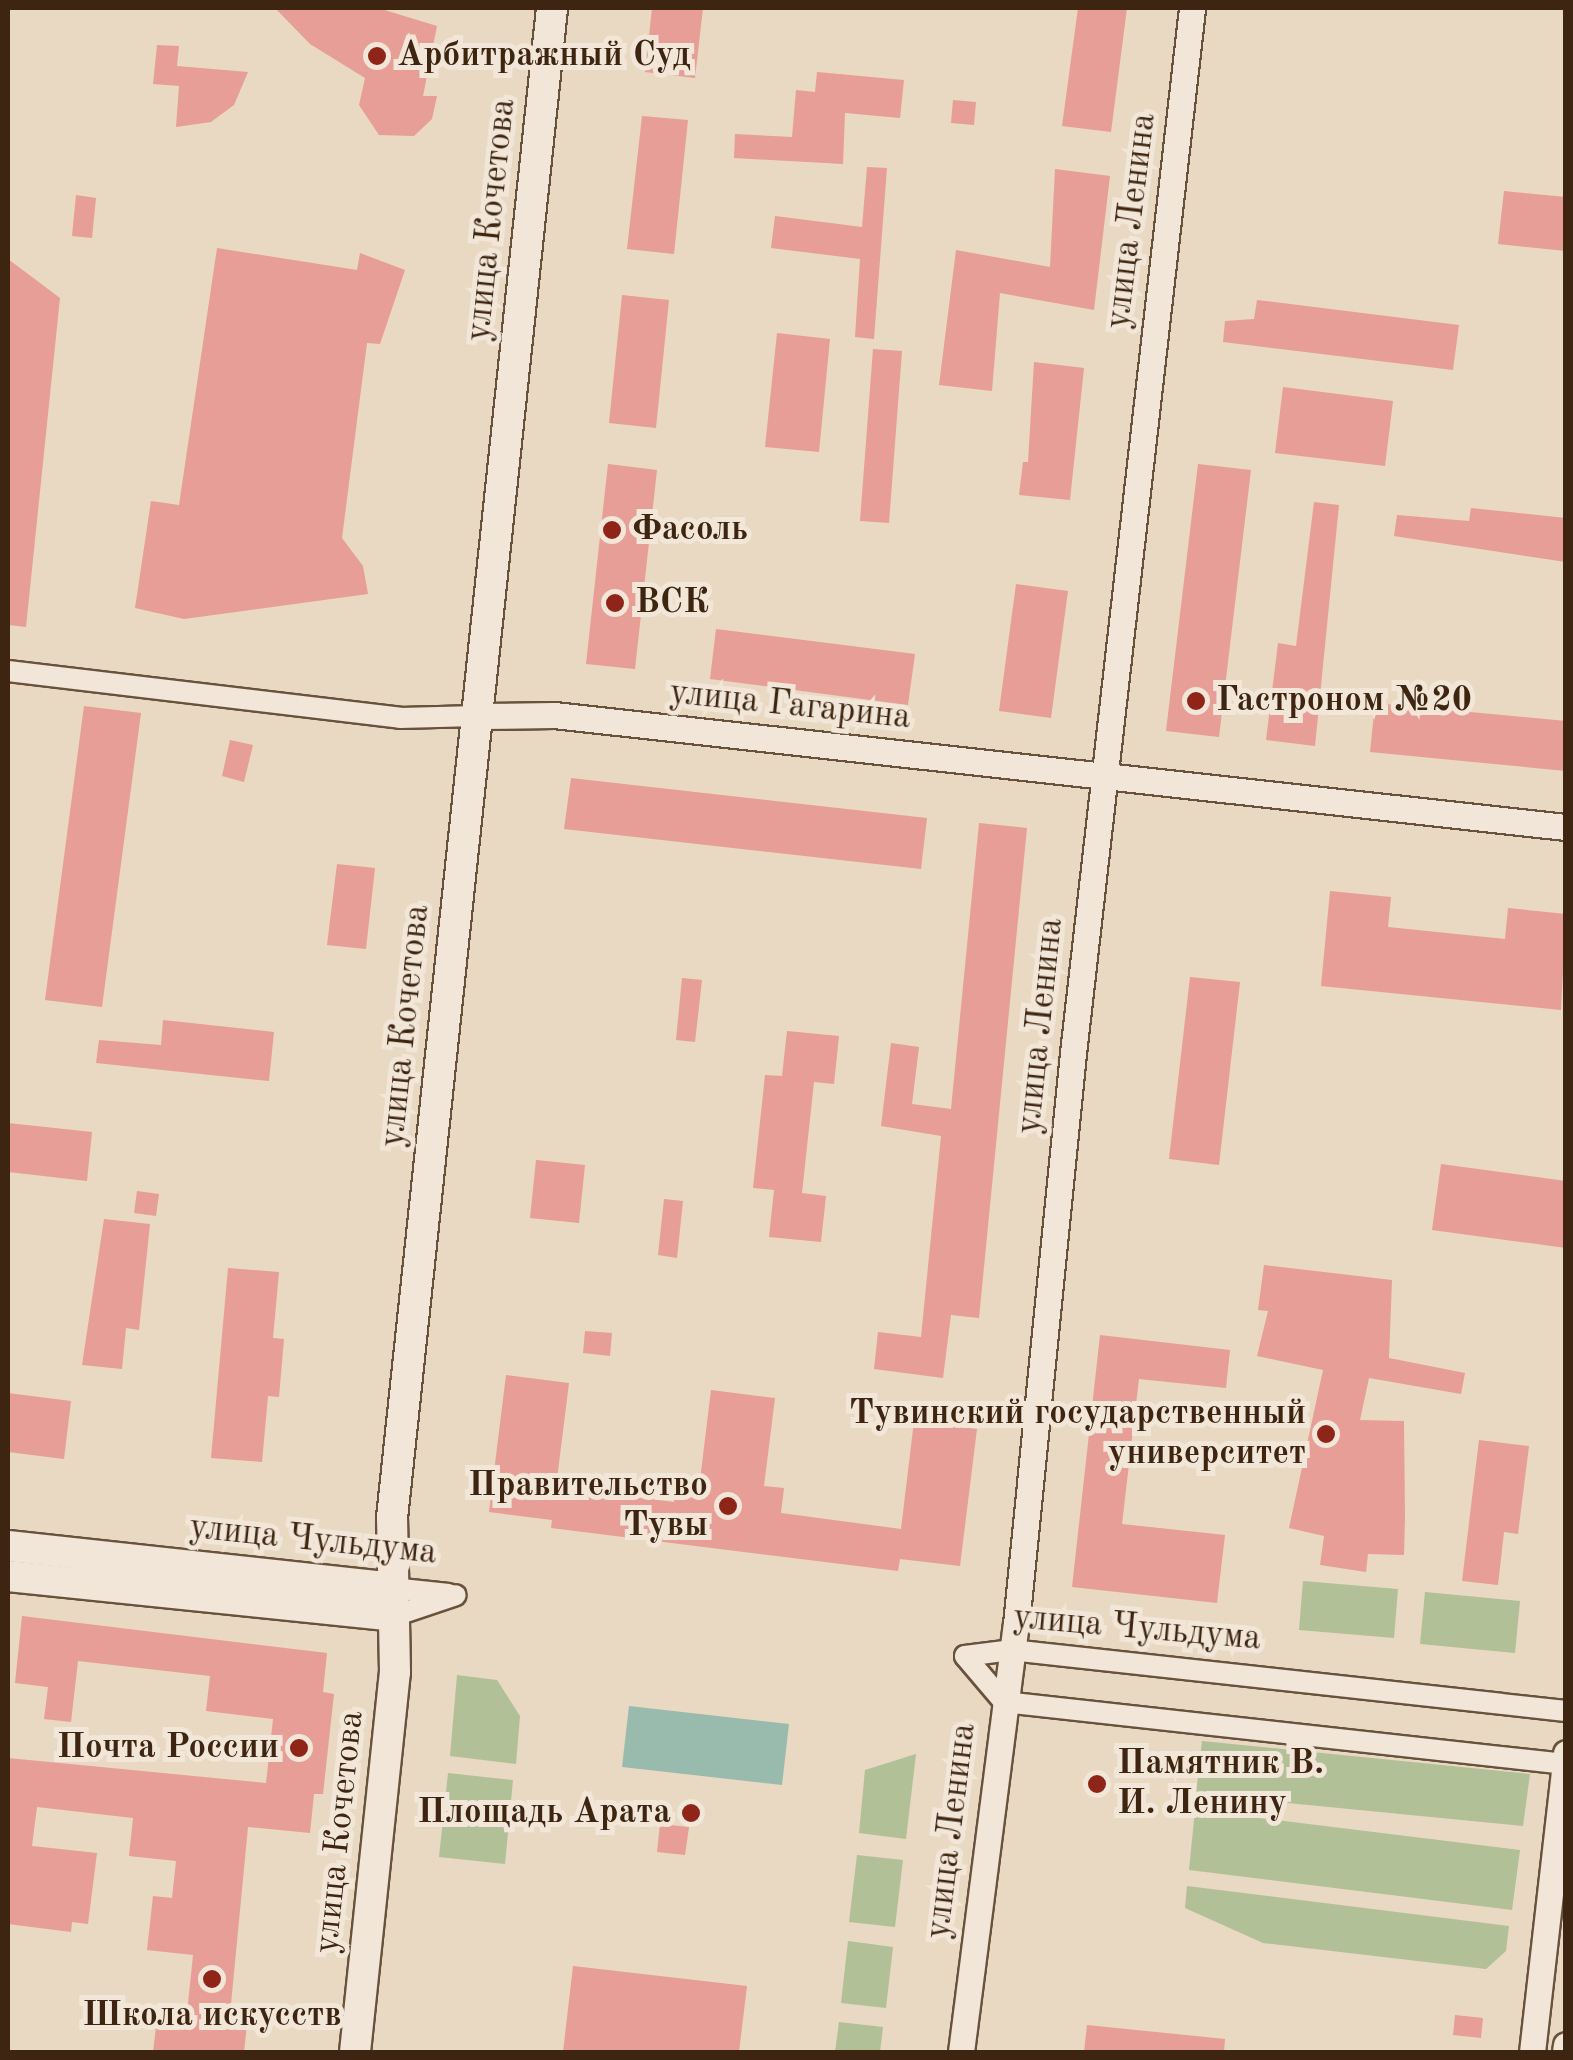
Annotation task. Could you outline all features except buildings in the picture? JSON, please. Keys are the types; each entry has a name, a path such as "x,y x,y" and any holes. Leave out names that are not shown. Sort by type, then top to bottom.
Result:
{"main road":[{"name":"улица Кочетова","path":"355,2052 395,1672 394,1500 552,8"},
{"name":"улица Чульдума","path":"8,1546 393,1602"},
{"name":"улица Чульдума","path":"8,1576 393,1602"}],"street":[{"name":"улица Ленина","path":"961,2052 1012,1650 1192,8"},
{"name":"улица Гагарина","path":"8,671 400,718 554,715 1566,827"},
{"name":"улица Чульдума","path":"1004,1702 965,1656 1012,1650 1566,1712"},
{"path":"1004,1702 1565,1760 1532,2052"},
{"path":"1565,2052 1566,2045"}],"shaded area":[{"path":"1303,1581 1398,1589 1394,1638 1299,1630"},
{"path":"1425,1592 1520,1601 1515,1653 1420,1644"},
{"path":"457,1675 497,1680 520,1716 516,1764 450,1756"},
{"path":"629,1706 789,1724 782,1785 622,1767"},
{"path":"1202,1741 1530,1774 1523,1826 1196,1794"},
{"path":"916,1754 906,1839 859,1833 865,1770"},
{"path":"448,1773 513,1780 505,1864 439,1857"},
{"path":"1195,1810 1520,1850 1512,1910 1189,1870"},
{"path":"857,1855 903,1860 895,1927 849,1922"},
{"path":"1187,1886 1509,1926 1506,1951 1486,1969 1263,1943 1185,1908"},
{"path":"848,1941 893,1947 886,2008 841,2003"},
{"path":"839,2022 883,2027 880,2052 835,2052"}],"place":[{"name":"Арбитражный Суд","path":"377,56"},
{"name":"Фасоль","path":"612,530"},
{"name":"ВСК","path":"615,603"},
{"name":"Гастроном №20","path":"1196,701"},
{"name":"Тувинский государственный университет","path":"1326,1434"},
{"name":"Правительство Тувы","path":"728,1506"},
{"name":"Почта России","path":"299,1748"},
{"name":"Памятник В. И. Ленину","path":"1097,1784"},
{"name":"Площадь Арата","path":"691,1813"},
{"name":"Школа искусств","path":"212,1979"}]}
